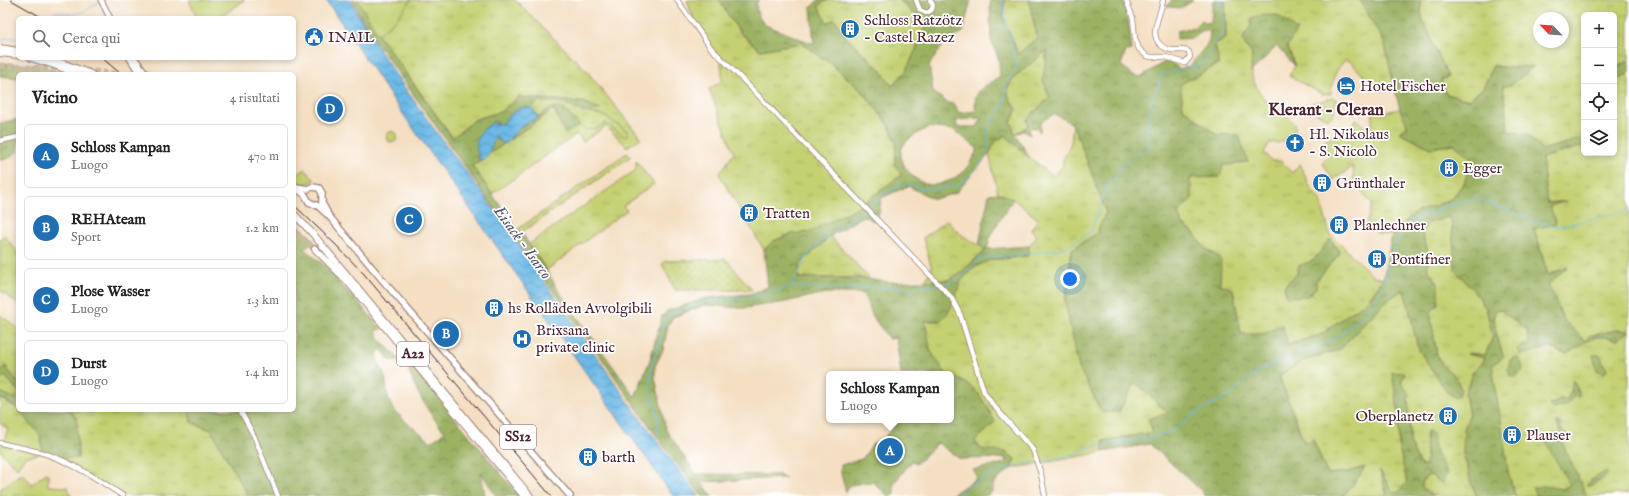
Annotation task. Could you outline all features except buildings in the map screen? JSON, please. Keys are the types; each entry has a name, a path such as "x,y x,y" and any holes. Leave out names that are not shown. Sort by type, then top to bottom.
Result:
{"highway":[{"path":"0,48 16,51"},
{"path":"0,52 16,56"},
{"path":"38,60 73,72"},
{"path":"54,60 86,72"},
{"name":"A22","path":"296,216 313,234 530,496"},
{"name":"A22","path":"315,249 348,282 524,496"}],"main road":[{"path":"101,0 109,16"},
{"path":"131,60 139,72"},
{"path":"136,60 144,72"},
{"name":"SS12","path":"296,186 308,189 312,187 319,188 322,193 321,200 329,216"},
{"name":"SS12","path":"296,188 305,195 309,202 314,204 329,216 385,283 570,496"},
{"path":"305,195 308,189"},
{"path":"314,204 321,200"}],"street":[{"path":"677,0 711,48 721,59 864,204 939,282 953,300 960,314 984,392 993,405 1033,450 1045,496"},
{"path":"916,0 920,10 926,13 931,12 933,8 933,4 930,0"},
{"path":"1126,0 1134,18 1135,38 1139,49 1147,56 1166,57 1185,63 1190,57 1189,52 1184,50 1168,49 1156,38 1155,27 1163,0"},
{"path":"0,141 16,137"},
{"path":"241,412 254,436 278,496"},
{"path":"0,443 43,453 58,459 123,496"}],"green space":[{"path":"189,0 245,0 222,16 196,16"},
{"path":"352,0 358,0 378,34 452,138 476,119 500,112 519,97 583,102 601,109 591,111 578,126 565,134 554,109 472,166 546,270 560,293 635,397 650,360 662,316 667,311 707,298 750,294 768,287 764,250 773,241 792,234 809,232 860,206 901,175 895,165 896,143 889,125 863,92 830,63 801,43 760,50 737,28 720,0 759,0 756,4 757,10 765,25 814,44 811,7 818,0 828,0 818,5 827,23 835,19 845,36 881,70 892,86 906,71 926,28 899,0 971,0 963,32 946,41 929,65 933,92 946,102 955,105 959,113 976,111 975,104 978,93 985,86 1000,77 999,60 991,40 990,0 1005,0 1003,16 1018,54 1037,38 1029,0 1123,0 1127,12 1132,50 1126,51 1121,65 1132,75 1140,77 1168,60 1180,69 1190,66 1209,42 1210,31 1202,30 1193,38 1177,39 1177,31 1195,27 1201,20 1205,23 1211,22 1213,0 1225,0 1226,38 1215,44 1219,64 1180,84 1183,108 1217,135 1239,135 1248,162 1223,165 1220,177 1190,178 1192,198 1178,213 1182,224 1193,232 1204,248 1221,259 1220,285 1233,289 1241,334 1263,334 1282,325 1288,345 1320,335 1368,300 1383,279 1392,235 1416,212 1453,198 1465,181 1472,159 1454,144 1431,148 1399,132 1408,126 1400,109 1385,44 1360,0 1420,0 1422,18 1448,77 1441,80 1446,94 1469,100 1483,88 1493,66 1514,68 1534,66 1511,85 1503,86 1508,131 1528,135 1542,150 1580,139 1581,140 1581,147 1542,158 1547,203 1567,201 1550,206 1556,224 1534,229 1548,275 1568,267 1548,284 1564,320 1585,341 1589,336 1617,330 1629,331 1617,340 1601,337 1595,338 1566,354 1559,352 1552,347 1520,355 1517,349 1529,343 1527,330 1499,309 1496,310 1494,314 1495,326 1503,356 1500,360 1492,364 1508,472 1515,496 1477,496 1470,481 1468,467 1463,455 1464,429 1469,415 1465,394 1473,371 1483,362 1485,358 1467,354 1485,355 1493,337 1486,308 1482,304 1480,298 1455,270 1452,225 1449,217 1427,223 1422,234 1430,257 1427,267 1438,284 1438,304 1430,313 1437,356 1443,366 1455,376 1461,389 1460,394 1454,397 1447,392 1420,352 1403,290 1387,300 1339,350 1302,361 1279,376 1304,443 1313,439 1327,474 1348,472 1365,467 1343,496 1204,496 1203,492 1150,444 1103,452 1103,441 1153,432 1148,419 1168,413 1135,382 1119,412 1102,413 1079,368 1065,302 1072,249 1096,234 1106,212 1073,124 1054,114 1040,122 1040,132 1034,127 1029,129 1030,135 1024,131 1015,134 1030,158 1005,135 995,142 989,154 956,193 934,199 908,186 881,198 879,214 874,221 863,216 830,236 800,264 798,278 860,278 887,282 949,280 964,270 986,250 979,245 989,194 998,193 1013,199 991,234 987,249 1029,246 1028,256 990,260 973,268 961,281 949,312 940,321 925,321 930,350 944,371 901,371 896,338 889,339 873,317 863,293 826,293 780,303 743,308 705,305 673,317 668,325 663,350 655,366 655,377 666,430 696,474 781,475 786,478 701,482 713,496 702,496 671,456 369,32","holes":["1047,50 1043,81 1050,97 1027,119 1028,126 1015,134 1011,122 1017,109 1009,97 1008,88 1017,75","981,119 977,127 956,127 957,120","928,127 954,130 978,149 962,173 947,182 932,185 925,184 912,176 903,163 901,156 901,149 905,143"]},
{"path":"358,0 411,0 396,19 378,34"},
{"path":"411,0 515,0 585,69 641,138 627,147 606,126 583,142 577,134 492,194 472,166 554,109 578,126 591,111 600,109 519,97 500,112 476,119 453,138 378,34 396,19"},
{"path":"687,0 720,0 740,33 760,50 801,43 830,63 863,92 889,125 896,143 895,165 901,175 860,206 809,232 792,234 773,241 764,250 719,174 734,153 709,89 722,81 721,59 696,26"},
{"path":"828,0 899,0 926,28 906,71 892,87 881,70 845,36 835,19 827,23 818,5"},
{"path":"1005,0 1029,0 1030,2 1037,38 1018,55 1003,16"},
{"path":"1172,0 1193,0 1182,8 1166,7"},
{"path":"1225,0 1360,0 1385,44 1394,87 1377,91 1351,62 1346,60 1339,67 1335,75 1331,94 1322,94 1289,76 1295,66 1287,46 1251,23 1251,26 1245,34 1245,45 1252,54 1252,77 1258,90 1266,101 1284,113 1294,123 1296,132 1279,143 1270,143 1264,152 1271,161 1281,161 1292,173 1300,164 1311,189 1320,200 1330,234 1373,276 1383,279 1368,300 1320,335 1287,345 1282,325 1263,334 1241,334 1233,289 1220,285 1221,259 1204,247 1193,232 1182,224 1178,213 1192,198 1190,178 1220,177 1223,165 1247,162 1239,135 1217,135 1183,108 1180,84 1219,64 1215,44 1226,38","holes":["1331,239 1340,253 1316,281 1284,286 1297,274 1299,266 1314,261"]},
{"path":"1420,0 1629,0 1629,61 1617,67 1617,12 1581,12 1581,140 1580,139 1542,150 1528,135 1508,131 1503,86 1511,85 1533,66 1514,68 1493,66 1483,88 1469,100 1446,94 1441,80 1448,77 1422,18"},
{"path":"1277,15 1297,30 1287,46 1295,66 1277,46 1251,72 1252,54 1243,41 1245,34 1251,26 1251,20 1256,16"},
{"path":"1047,49 1043,81 1050,97 1027,119 1028,126 1015,134 1011,122 1017,109 1009,98 1008,90 1013,79"},
{"path":"1629,61 1629,75 1617,79 1617,67"},
{"path":"0,63 41,65 58,72 16,72 16,78 0,76"},
{"path":"1629,75 1629,493 1601,496 1515,496 1508,472 1492,363 1500,360 1503,356 1495,328 1494,312 1499,309 1527,329 1529,344 1520,347 1520,354 1552,347 1559,352 1585,341 1564,320 1548,284 1566,268 1548,275 1534,228 1550,206 1564,201 1546,203 1542,158 1581,147 1581,156 1617,156 1617,79","holes":["1616,330 1628,331 1617,339 1607,336 1589,336"]},
{"path":"1332,98 1336,99 1334,115 1327,119 1312,110 1308,104"},
{"path":"539,101 565,103 582,112 603,115 629,132 625,137 606,123 597,128 585,130 561,106 548,109 539,117 531,108"},
{"path":"1400,109 1408,126 1399,132 1431,148 1454,144 1472,159 1465,181 1453,198 1416,212 1392,235 1378,234 1366,225 1372,204 1354,182 1353,167 1333,180 1322,162 1330,155 1322,142 1341,133 1348,140 1358,131 1352,126 1356,119 1367,129 1372,125 1373,112 1385,112"},
{"path":"16,119 16,152 7,159 0,159 0,123"},
{"path":"1073,124 1107,212 1096,234 1072,249 1065,302 1119,412 1135,382 1169,413 1154,432 1103,441 1103,452 1010,469 1015,459 1006,452 981,450 975,441 995,422 963,380 954,377 954,371 943,371 930,350 925,321 940,321 953,300 961,281 973,268 990,260 1028,256 1029,246 1037,236 1031,230 1038,219 1013,199 998,193 989,154 995,142 1005,135 1030,158 1053,176 1063,166 1063,160 1071,143"},
{"path":"392,131 396,133 398,137 396,141 392,143 388,141 386,137 388,133"},
{"path":"627,153 630,157 522,232 529,244 636,170 636,161 654,184 623,206 627,210 547,270 518,229"},
{"path":"305,169 314,179 313,182 302,184 296,180 296,176"},
{"path":"1449,217 1452,225 1452,233 1482,304 1486,308 1493,337 1485,355 1469,353 1469,355 1485,358 1483,362 1473,371 1465,394 1469,415 1463,455 1477,496 1432,496 1421,486 1425,477 1431,475 1439,482 1447,473 1435,454 1434,438 1425,436 1427,456 1426,467 1420,465 1410,444 1410,426 1392,372 1398,408 1399,448 1407,482 1397,494 1392,491 1381,472 1387,496 1343,496 1365,467 1348,472 1327,474 1313,439 1305,443 1279,376 1302,361 1339,350 1387,300 1404,290 1412,315 1417,346 1461,389 1455,376 1443,366 1437,356 1430,312 1437,306 1437,281 1427,267 1430,257 1422,234 1427,223"},
{"path":"947,220 960,234 986,249 964,270 949,280 925,281 932,269 923,238"},
{"path":"296,223 314,240 304,249 323,264 382,329 376,331 379,339 400,360 390,360 380,348 377,360 385,377 389,401 396,412 431,442 445,432 428,410 415,387 408,370 413,367 519,496 496,496 481,472 485,496 248,496 211,430 191,422 189,412 296,412"},
{"path":"4,235 16,250 16,302 0,290 0,239"},
{"path":"830,236 871,280 860,278 798,278 800,264"},
{"path":"1330,239 1340,253 1316,281 1316,288 1308,296 1286,297 1284,286 1297,274 1299,266 1314,260"},
{"path":"726,259 752,290 675,290 662,264 666,261"},
{"path":"0,315 16,327 16,380 5,366 0,372"},
{"path":"1593,355 1600,355 1607,369 1605,373 1597,371"},
{"path":"1516,357 1522,364 1523,370 1516,377 1510,376 1508,369 1510,360"},
{"path":"5,366 16,380 16,389 5,376 0,381 0,372"},
{"path":"1392,372 1405,373 1401,383 1408,392 1410,444 1420,465 1426,466 1425,443 1428,430 1434,438 1436,454 1447,473 1442,484 1431,475 1425,477 1423,480 1421,486 1432,496 1387,496 1380,471 1392,491 1397,493 1407,482 1399,448 1398,408"},
{"path":"4,375 16,389 16,398 0,392 0,381"},
{"path":"954,377 967,383 973,388 983,400 995,422 975,441 981,449 1006,452 1015,459 1010,469 993,484 993,491 986,496 950,496 977,478 973,470 1005,463 1006,458 960,459 938,443 916,464 912,461 894,483 894,496 888,496 873,482 850,485 846,492 841,474 841,465 862,459 873,444 886,441 886,435 897,423 954,423"},
{"path":"1573,380 1579,392 1579,397 1574,396 1567,405 1554,409 1551,407 1549,404 1557,402 1559,399 1567,399 1571,391"},
{"path":"0,392 16,398 16,407 0,398"},
{"path":"0,398 16,407 16,412 20,412 40,435 43,453 25,457 17,468 0,451 0,447 4,442 8,428 0,424"},
{"path":"21,412 72,412 77,419 78,458 58,459 43,453 40,435"},
{"path":"72,412 189,412 191,422 211,430 248,496 123,496 58,459 78,458 77,419"},
{"path":"1556,422 1559,422 1561,430 1563,430 1566,434 1565,439 1562,437"},
{"path":"1550,436 1562,443 1587,496 1537,496 1532,488 1544,486 1563,489 1570,485 1544,439"},
{"path":"1605,472 1607,473 1602,479 1589,486 1587,485 1588,482"},
{"path":"22,473 32,484 46,473 48,474 48,486 68,487 71,496 0,496 0,489"}],"water":[{"path":"326,0 350,0 382,55 400,82 495,211 672,462 699,496 673,496 396,104"},
{"path":"525,107 531,108 539,117 522,127 509,141 502,143 496,136 487,157 481,161 478,155 477,144 483,131 492,123 503,124 512,113"}],"waterway":[{"path":"905,184 929,190 957,186 976,170 989,149 988,128 1004,105 1006,83 1017,68 1006,21 1003,0"},
{"path":"942,285 948,284 960,278 979,260 987,257 1057,250 1069,246 1091,232 1106,188 1130,158 1148,149 1148,119 1155,93 1163,74 1200,65 1211,53 1224,25 1220,0"},
{"path":"53,13 60,12 76,14 87,10 100,2"},
{"path":"0,41 6,38 16,38"},
{"path":"868,209 881,197 903,184"},
{"path":"1039,462 1065,457 1091,447 1147,439 1172,431 1190,417 1231,394 1258,371 1284,359 1309,351 1336,338 1360,318 1371,306 1385,284 1390,259 1399,238 1410,222 1447,206 1476,198 1541,223 1558,227 1629,210"},
{"path":"791,286 811,250 833,232 866,211"},
{"path":"656,440 658,433 658,417 650,385 651,371 665,320 668,315 706,301 744,299 763,295 791,286 834,289 876,287 913,288 937,285"},
{"path":"955,496 993,474 1013,466 1036,462"}],"tunnel":[{"path":"0,66 60,69"},
{"path":"85,70 102,72"},
{"path":"296,234 315,249"}],"railway":[{"path":"11,0 39,16"},
{"path":"104,60 119,72"},
{"path":"296,207 364,274 551,496"}],"place":[{"name":"Schloss Ratzötz - Castel Razez","path":"850,29"},
{"name":"INAIL","path":"314,37"},
{"name":"Hotel Fischer","path":"1346,86"},
{"name":"Durst","path":"330,109"},
{"name":"Hl. Nikolaus - S. Nicolò","path":"1295,143"},
{"name":"Egger","path":"1449,168"},
{"name":"Grünthaler","path":"1322,183"},
{"name":"Tratten","path":"749,213"},
{"name":"Plose Wasser","path":"409,220"},
{"name":"Planlechner","path":"1339,225"},
{"name":"Pontifner","path":"1377,259"},
{"name":"hs Rolläden Avvolgibili","path":"494,308"},
{"name":"REHAteam","path":"446,334"},
{"name":"Brixsana private clinic","path":"522,339"},
{"name":"Oberplanetz","path":"1448,416"},
{"name":"Plauser","path":"1512,435"},
{"name":"Schloss Kampan","path":"890,451"},
{"name":"barth","path":"588,457"}],"district":[{"name":"Klerant - Cleran","path":"1326,110"}],"water label":[{"name":"Eisack - Isarco","path":"522,243"}]}
